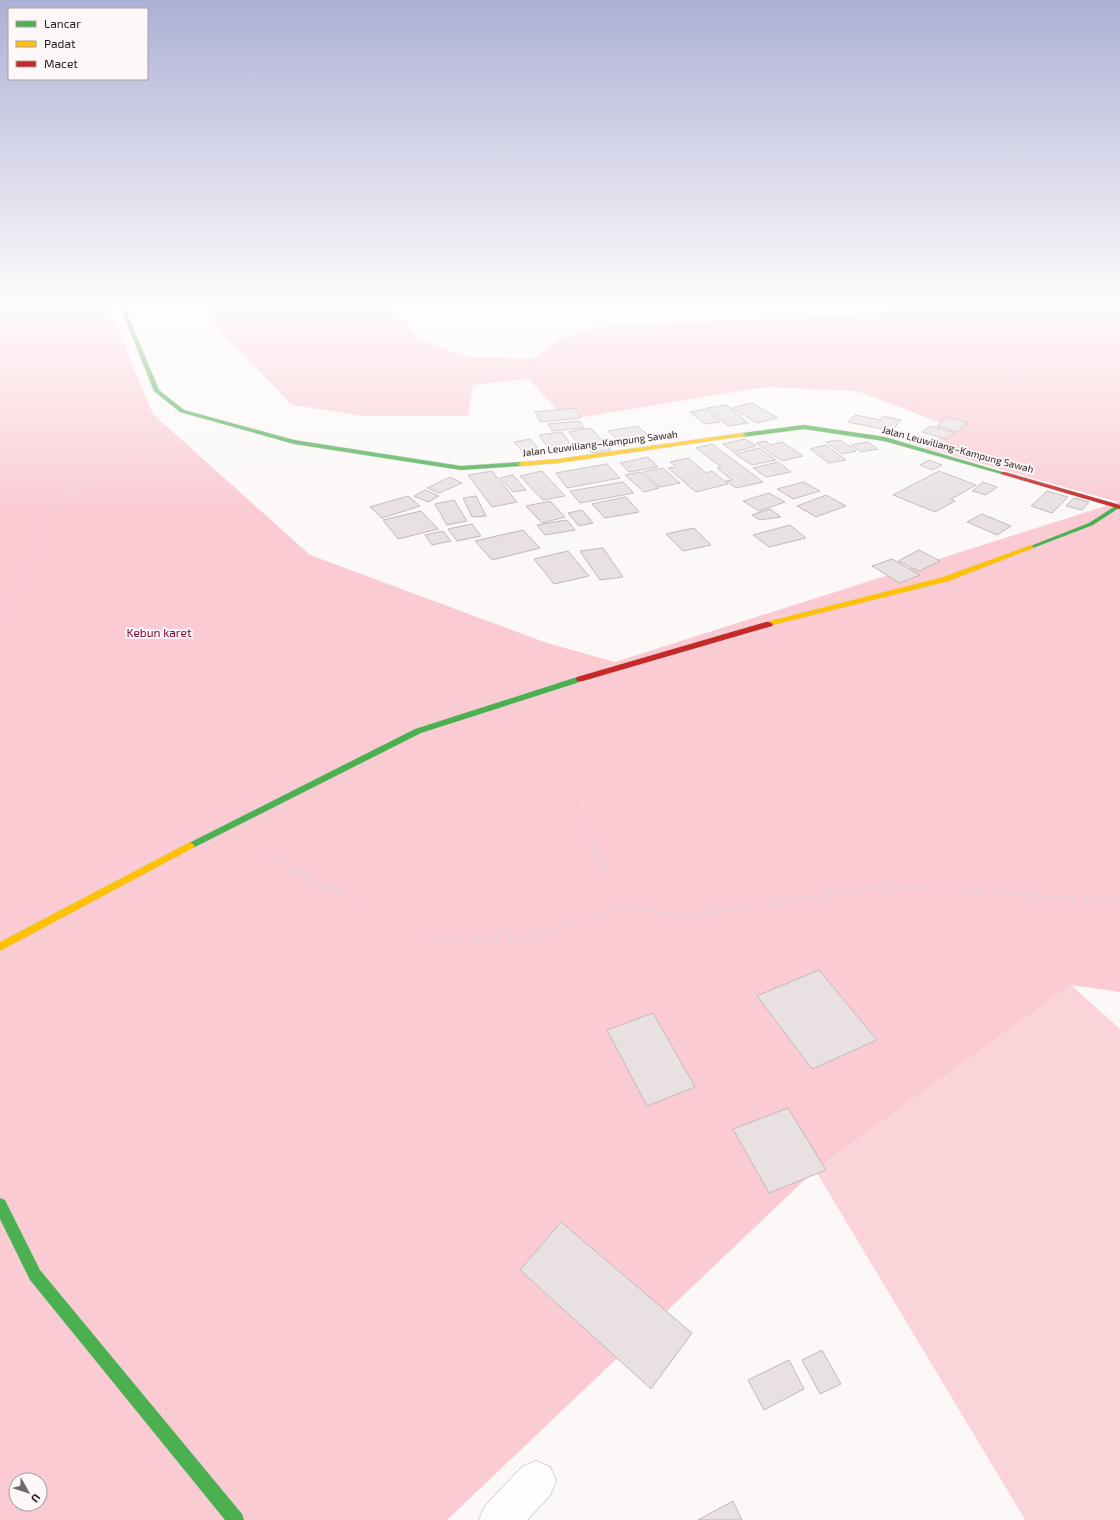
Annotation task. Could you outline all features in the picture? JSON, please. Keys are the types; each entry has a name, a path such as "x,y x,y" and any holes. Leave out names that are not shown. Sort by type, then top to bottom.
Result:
{"main road":[{"name":"Jalan Leuwiliang–Kampung Sawah","path":"149,372 157,391 182,411 294,442 461,468 558,461 804,427 885,439 1003,472 1118,507"},
{"path":"0,947 216,832 418,731 580,679 800,615 946,579 1091,524 1118,507"},
{"path":"0,1205 35,1275 236,1520"}],"street":[{"path":"499,1520 536,1481"}],"path":[{"path":"0,621 50,510 182,411"},
{"path":"580,679 583,819 622,906"},
{"path":"216,832 436,939 523,940 622,906 680,916 893,886 1120,901"}],"shaded area":[{"path":"1071,985 1120,1029 1120,1520 1025,1520 815,1170"}],"green space":[{"name":"Kebun karet","path":"0,372 136,372 153,414 310,555 547,643 615,662 1118,502 925,448 952,427 857,391 765,387 566,420 529,379 473,385 468,416 365,416 292,405 260,372 1120,372 1120,992 1071,985 815,1170 447,1520 0,1520"}],"building":[{"path":"752,403 778,418 757,423 732,408"},
{"path":"727,405 748,423 728,426 707,408"},
{"path":"575,408 581,418 540,422 535,412"},
{"path":"706,409 720,422 705,424 690,412"},
{"path":"855,415 880,420 883,416 901,420 892,431 848,422"},
{"path":"947,417 968,423 957,432 937,426"},
{"path":"580,421 584,428 552,431 548,424"},
{"path":"637,426 648,435 619,441 608,431"},
{"path":"930,426 955,433 947,439 922,432"},
{"path":"591,428 604,443 581,447 569,432"},
{"path":"562,432 574,449 551,452 539,435"},
{"path":"675,433 679,438 666,440 662,435"},
{"path":"530,439 540,450 524,453 514,442"},
{"path":"745,439 756,446 734,452 723,444"},
{"path":"840,440 856,451 842,454 826,442"},
{"path":"765,441 771,445 782,442 803,456 782,461 756,443"},
{"path":"868,442 878,449 861,452 851,445"},
{"path":"712,444 763,482 736,488 726,481 732,480 717,468 721,467 696,448"},
{"path":"606,445 611,450 592,453 587,448"},
{"path":"826,445 846,460 829,463 810,449"},
{"path":"759,448 776,460 752,465 735,454"},
{"path":"648,457 658,467 629,472 620,463"},
{"path":"688,458 706,473 712,471 728,484 696,492 668,468 676,467 670,462"},
{"path":"929,460 942,465 933,470 920,465"},
{"path":"778,462 791,472 766,477 753,468"},
{"path":"607,464 620,478 567,488 556,473"},
{"path":"663,468 680,483 660,487 643,472"},
{"path":"492,471 517,502 492,507 468,475"},
{"path":"542,471 565,496 543,500 520,476"},
{"path":"939,471 976,485 951,499 955,501 935,512 893,495"},
{"path":"640,472 659,488 644,492 625,475"},
{"path":"513,475 526,490 513,492 500,478"},
{"path":"450,477 462,483 439,493 427,488"},
{"path":"623,482 634,493 580,503 570,491"},
{"path":"804,482 820,491 793,499 777,489"},
{"path":"983,482 997,487 986,495 972,491"},
{"path":"425,490 439,496 428,502 414,496"},
{"path":"1047,491 1068,497 1052,513 1031,506"},
{"path":"769,493 785,502 759,511 743,501"},
{"path":"826,495 846,506 816,517 797,506"},
{"path":"408,496 420,506 382,518 370,507"},
{"path":"476,496 486,516 472,517 463,498"},
{"path":"626,497 639,512 605,518 592,504"},
{"path":"1074,498 1089,502 1082,510 1066,506"},
{"path":"454,500 467,521 447,525 435,504"},
{"path":"550,501 565,517 542,523 526,506"},
{"path":"770,509 781,517 759,520 752,515"},
{"path":"582,510 593,523 579,526 568,513"},
{"path":"421,511 438,529 398,539 383,520"},
{"path":"982,514 1011,526 997,535 967,522"},
{"path":"567,520 575,530 545,535 537,525"},
{"path":"472,524 481,536 457,541 448,529"},
{"path":"790,525 806,538 769,547 753,535"},
{"path":"694,528 711,545 683,551 666,534"},
{"path":"523,530 540,548 492,560 475,541"},
{"path":"443,531 451,541 432,545 425,535"},
{"path":"603,548 623,577 600,580 580,551"},
{"path":"919,550 940,561 919,571 898,561"},
{"path":"568,551 589,576 554,584 534,559"},
{"path":"892,559 920,575 900,583 872,566"},
{"path":"819,970 877,1040 812,1069 757,996"},
{"path":"653,1013 695,1087 647,1106 607,1030"},
{"path":"788,1108 826,1170 769,1193 733,1129"},
{"path":"561,1222 692,1333 651,1389 520,1270"},
{"path":"822,1350 841,1384 820,1394 802,1360"},
{"path":"789,1360 804,1389 764,1410 748,1380"},
{"path":"733,1501 742,1520 698,1520"}],"traffic: fast":[{"path":"149,372 157,391 182,411 294,442 461,468 521,464"},
{"path":"743,435 804,427 885,439 1003,473"},
{"path":"1031,547 1091,524 1117,507"},
{"path":"190,846 418,731 580,679"},
{"path":"0,1205 35,1275 236,1520"}],"traffic: slow":[{"path":"521,464 558,461 743,435"},
{"path":"769,624 946,579 1031,547"},
{"path":"0,947 190,846"}],"traffic: jam":[{"path":"1003,473 1120,507"},
{"path":"580,679 769,624"}]}
